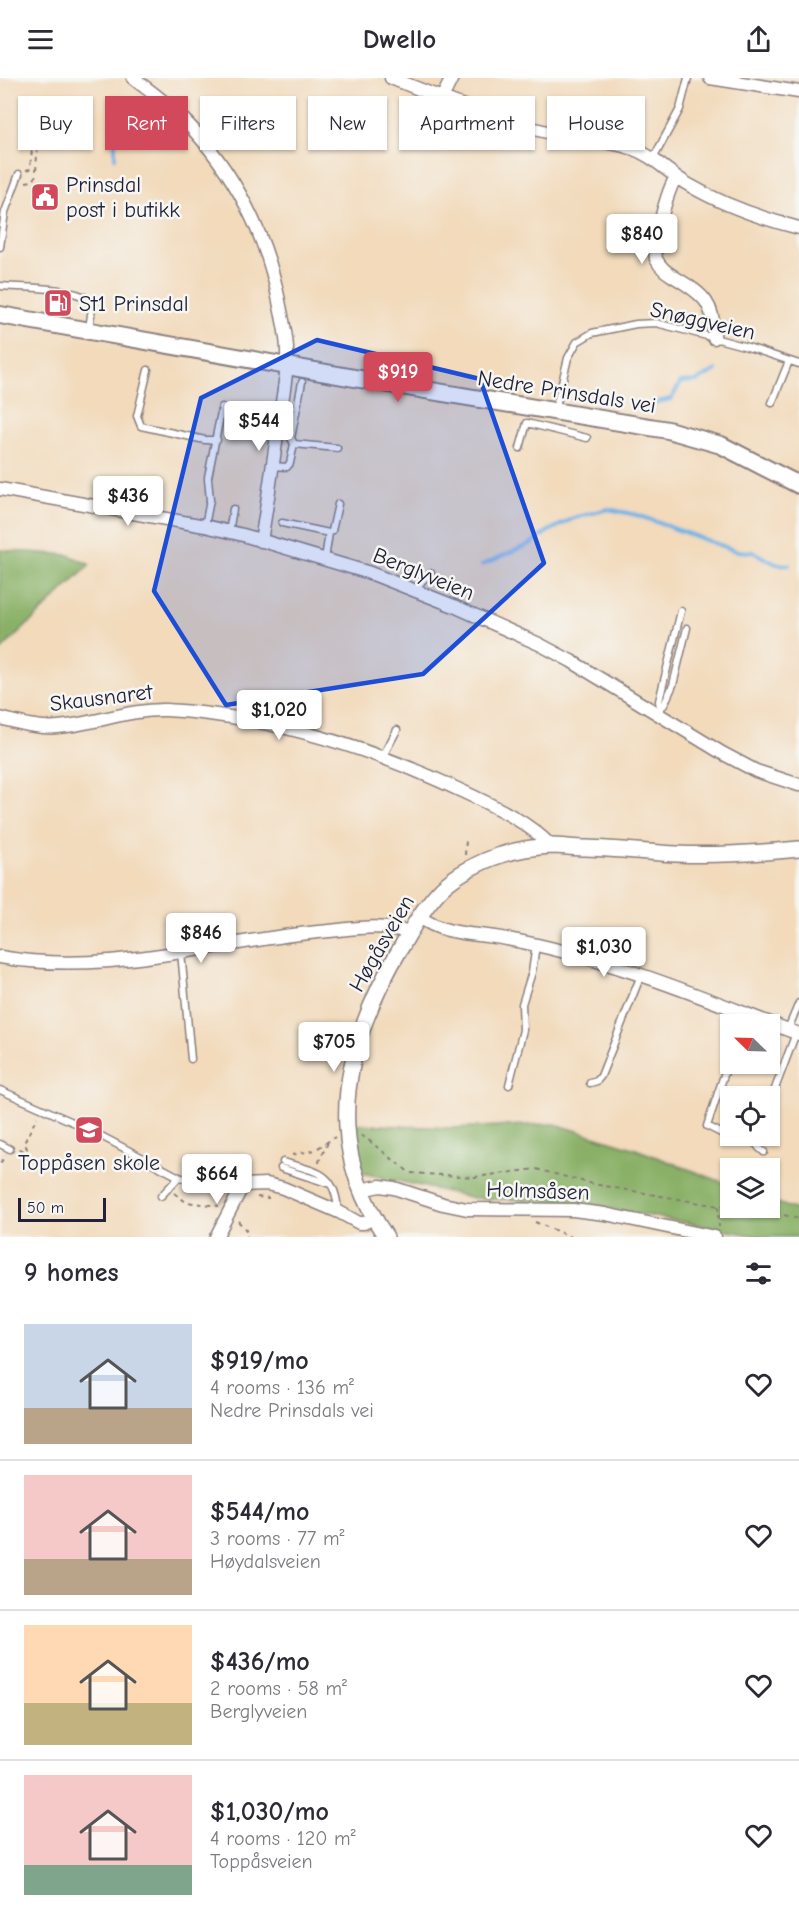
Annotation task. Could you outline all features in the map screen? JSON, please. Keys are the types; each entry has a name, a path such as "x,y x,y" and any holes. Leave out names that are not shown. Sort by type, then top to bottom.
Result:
{"main road":[{"name":"Nedre Prinsdals vei","path":"0,315 286,366 653,427 700,438 741,454 799,485"}],"street":[{"path":"133,78 168,105 206,145 250,212 270,261 287,349 281,407 261,541"},
{"path":"391,78 437,96"},
{"path":"443,96 452,78"},
{"path":"710,78 799,92"},
{"path":"535,129 630,148 653,159 676,177 714,199 749,213 799,228"},
{"path":"676,177 670,188 665,207 656,249 656,260 665,271 702,296 713,316 714,338"},
{"name":"Berglyveien","path":"0,489 205,526 358,569 416,591 539,644 659,711 741,764 799,785"},
{"name":"Skausnaret","path":"0,718 56,728 137,712 165,710 210,714 303,731 383,756 436,778 493,806 539,834 551,846"},
{"name":"Høgåsveien","path":"386,1237 360,1190 351,1155 347,1129 350,1078 362,1029 377,991 409,933 444,887 469,870 501,855 551,846 701,854 799,849"},
{"path":"420,917 439,929 536,944 593,959 640,975 731,1014"},
{"path":"0,957 78,964 124,960 290,935 340,930 391,928 409,933"},
{"path":"216,1237 243,1185 274,1186 339,1212 359,1223 374,1218"},
{"name":"Holmsåsen","path":"360,1190 380,1186 456,1207 573,1210 717,1232"}],"lane":[{"path":"653,159 680,109 688,78"},
{"path":"0,247 5,212 19,175"},
{"path":"0,286 51,290 84,296 93,301 88,331"},
{"name":"Snøggveien","path":"555,411 568,358 577,342 588,334 646,322 751,348 799,364"},
{"path":"772,403 789,361"},
{"path":"148,370 137,416 141,426 205,440 217,440"},
{"path":"272,466 287,467 290,463 302,382"},
{"path":"205,526 210,500 208,478 222,407"},
{"path":"281,407 297,410"},
{"name":"Nedre Prinsdals vei","path":"520,448 527,423 587,438"},
{"path":"277,435 292,441 337,448"},
{"path":"325,559 329,533 332,531 338,504"},
{"path":"229,532 233,509"},
{"path":"282,523 329,533"},
{"path":"416,591 431,573"},
{"path":"659,711 659,701 681,611"},
{"path":"659,711 670,690 687,628"},
{"path":"383,756 397,730"},
{"path":"509,1085 523,1030 522,1004 536,944"},
{"path":"181,952 191,1059"},
{"path":"590,1083 597,1082 602,1076 640,975"},
{"path":"775,1086 794,1032 799,1003"},
{"path":"720,1087 707,1126 720,1132"},
{"path":"0,1090 84,1127 178,1177 199,1184 243,1185"},
{"path":"0,1144 10,1149"},
{"path":"758,1146 764,1152"},
{"path":"284,1164 324,1176 331,1184 339,1212"},
{"path":"284,1164 331,1184"},
{"path":"160,1196 178,1177"}],"path":[{"path":"19,175 30,169 31,150"},
{"path":"19,175 32,181 35,178 37,150"},
{"path":"465,858 466,840"},
{"path":"19,1149 26,1151 24,1143 40,1109"},
{"path":"284,1164 292,1154 308,1153 347,1129 367,1139 410,1173 475,1177 536,1169 593,1184 718,1206 717,1232"},
{"path":"318,1173 320,1157 327,1148 328,1142"},
{"path":"171,1186 175,1195 186,1202 231,1210 246,1230 247,1237"},
{"path":"521,1209 529,1218 571,1237"},
{"path":"780,1214 799,1219"}],"highlighted area":[{"path":"317,340 480,379 544,563 423,674 226,705 154,591 201,398"}],"green space":[{"path":"0,550 69,555 90,565 0,651"},
{"path":"354,1124 451,1128 555,1124 633,1148 720,1181 720,1218 780,1218 780,1204 799,1211 799,1237 762,1237 575,1202 474,1198 362,1173"}],"waterway":[{"path":"115,150 115,158"},
{"path":"645,410 657,402 671,399 681,382 697,381 716,370"},
{"path":"482,565 532,543 574,518 608,509 637,515 736,551 753,552 776,564 789,565"}],"place":[{"name":"Prinsdal post i butikk","path":"45,197"},
{"name":"St1 Prinsdal","path":"58,303"},
{"name":"Toppåsen skole","path":"89,1130"}]}
